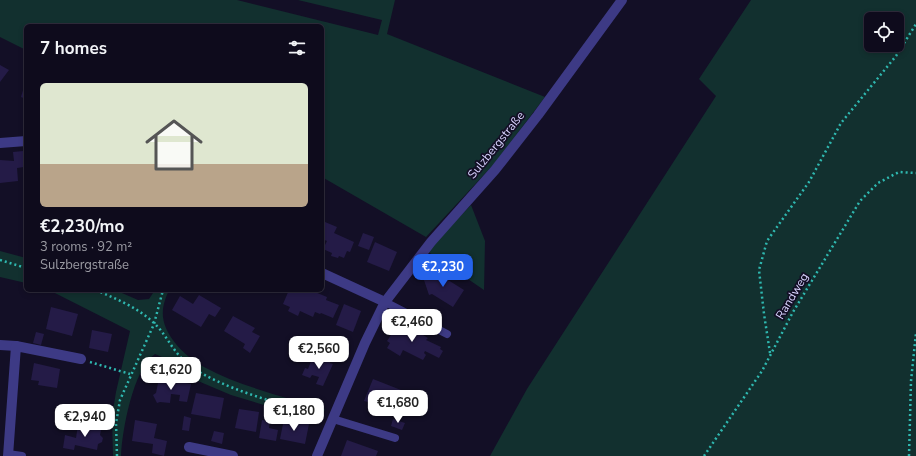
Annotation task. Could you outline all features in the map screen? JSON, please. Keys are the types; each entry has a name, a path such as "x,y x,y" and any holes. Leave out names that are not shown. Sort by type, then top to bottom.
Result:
{"street":[{"name":"Sulzbergstraße","path":"318,456 365,343 385,302 431,242 495,170 538,115 622,0"},
{"path":"0,143 24,141"},
{"path":"324,274 385,302"},
{"path":"0,345 16,346 81,359"},
{"path":"8,455 16,346"},
{"path":"189,447 233,456"}],"lane":[{"path":"385,302 447,334"},
{"path":"333,419 395,438"},
{"path":"8,455 22,456"}],"path":[{"path":"770,352 759,270 767,241 809,182 842,123 896,56 916,24"},
{"name":"Randweg","path":"704,456 762,371 770,352 793,312 860,201 878,183 899,172 916,173"},
{"path":"0,260 24,267"},
{"path":"101,292 127,303 154,324 171,347 184,360 208,377 233,388 321,416"},
{"path":"117,456 116,423 120,400 130,374 154,324 162,292"},
{"path":"909,456 911,381 916,333"},
{"path":"81,359 130,374"}],"green space":[{"path":"0,0 237,0 378,35 382,20 298,0 395,0 387,34 545,97 494,164 426,237 324,178 324,24 24,24 24,49 0,37"},
{"path":"751,0 916,0 916,456 490,456 527,389 716,96 699,79"},
{"path":"471,205 485,241 484,290 427,251"},
{"path":"0,251 24,257 24,283 0,277"},
{"path":"53,292 120,292 138,300 149,299 154,292 168,292 163,310 165,325 172,339 191,358 204,367 233,380 263,391 325,409 320,422 231,395 198,381 167,363 162,357 155,354 147,362 141,373 130,401 126,417 121,456 113,456 112,417 116,392 130,331"}],"building":[{"path":"0,65 9,70 0,82"},
{"path":"24,87 24,98 21,97"},
{"path":"23,151 24,167 17,168 18,181 0,183 0,160 14,161 13,152"},
{"path":"325,222 337,227 334,233 354,242 350,252 347,251 344,258 339,256 338,258 331,256 332,253 324,249 327,241 324,240"},
{"path":"363,233 374,237 369,250 358,246"},
{"path":"375,242 397,252 389,271 367,262"},
{"path":"432,270 464,290 453,307 432,294 429,295 423,277 429,275"},
{"path":"288,292 315,292 327,297 326,300 339,305 333,318 315,312 313,317 300,311 298,316 288,311 290,307 283,304"},
{"path":"199,295 221,308 215,317 209,314 201,327 172,310 180,296 193,304"},
{"path":"344,304 361,311 353,332 336,325"},
{"path":"51,307 78,314 72,336 46,329"},
{"path":"233,316 255,328 252,332 260,336 250,353 243,348 245,344 224,331"},
{"path":"399,323 417,334 418,332 428,338 426,340 441,347 440,349 443,351 439,358 425,351 424,353 426,355 423,360 403,350 400,356 387,348 390,343 387,341"},
{"path":"92,330 112,334 108,352 89,348"},
{"path":"36,332 44,334 41,345 33,343"},
{"path":"313,356 323,360 324,357 331,360 330,363 333,364 323,386 316,384 319,377 312,375 310,378 302,375 305,368 308,369"},
{"path":"34,363 60,369 57,388 38,385 39,381 31,380"},
{"path":"159,378 191,384 187,402 179,401 180,395 171,394 170,403 157,403 153,395 156,393"},
{"path":"373,379 406,392 399,409 382,402 381,405 364,401"},
{"path":"196,393 224,398 220,419 191,414"},
{"path":"239,409 259,412 256,432 235,428"},
{"path":"184,416 191,418 189,431 182,430"},
{"path":"284,419 309,424 305,444 280,439"},
{"path":"393,419 405,423 402,430 391,426"},
{"path":"135,420 157,424 154,438 167,441 164,456 152,453 153,444 132,441"},
{"path":"262,420 270,421 269,428 278,430 276,441 259,438"},
{"path":"90,424 102,426 100,435 103,438 102,442 98,444 97,450 75,445 74,450 63,448 65,435 76,438 78,425 89,427"},
{"path":"214,431 224,433 222,444 211,441"},
{"path":"347,440 378,451 376,456 341,456"}]}
